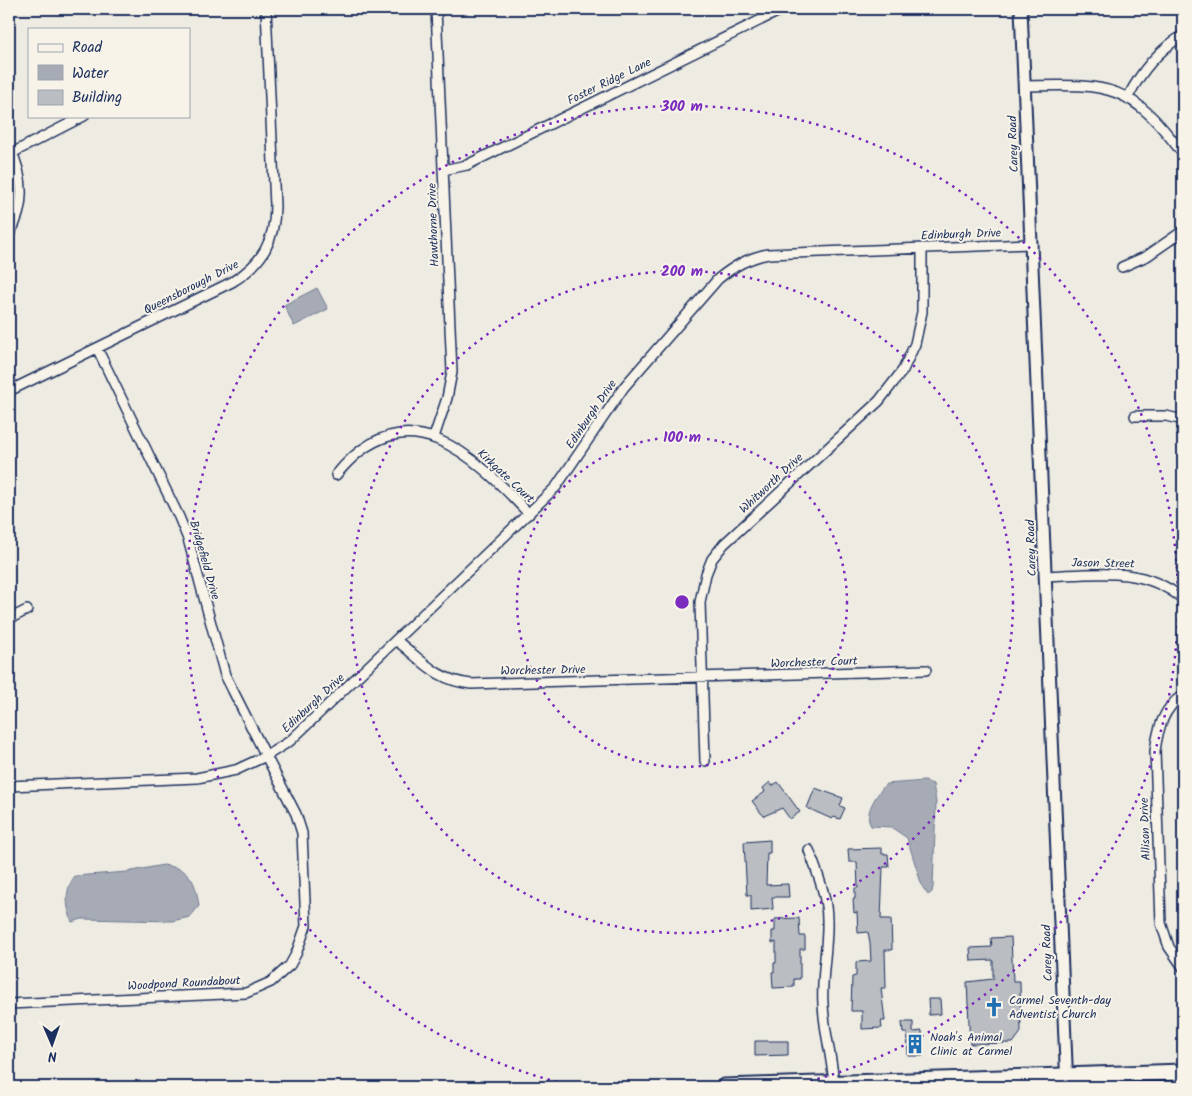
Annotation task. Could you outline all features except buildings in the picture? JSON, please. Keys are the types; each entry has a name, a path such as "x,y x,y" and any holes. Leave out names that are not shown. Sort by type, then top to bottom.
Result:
{"main road":[{"path":"724,1087 1066,1082 1183,1072"}],"street":[{"name":"Queensborough Drive","path":"9,391 232,282 255,265 266,250 274,228 275,206 266,9"},
{"name":"Hawthorne Drive","path":"434,437 447,398 452,372 436,9"},
{"name":"Foster Ridge Lane","path":"443,170 467,164 783,9"},
{"name":"Carey Road","path":"1021,9 1066,1082"},
{"path":"1128,97 1143,69 1165,47 1183,35"},
{"path":"1024,86 1090,86 1110,89 1144,107 1161,124 1183,154"},
{"path":"9,235 16,221 22,199 21,179 11,149 80,118"},
{"path":"1122,267 1147,256 1183,231"},
{"name":"Edinburgh Drive","path":"266,756 290,741 397,641 556,487 608,407 624,387 718,279 732,268 743,261 768,254 1032,244"},
{"name":"Whitworth Drive","path":"705,761 700,602 706,574 712,559 724,544 750,519 879,401 903,370 915,344 922,312 922,248"},
{"name":"Bridgefield Drive","path":"96,348 188,539 225,674 266,756"},
{"path":"1135,416 1166,416 1183,420"},
{"name":"Kirkgate Court","path":"336,475 353,456 379,440 408,434 434,437 473,459 504,487 529,514"},
{"name":"Jason Street","path":"1046,576 1131,574 1159,582 1183,599"},
{"path":"9,619 27,610"},
{"name":"Worchester Drive","path":"397,641 435,674 459,683 702,677"},
{"name":"Worchester Court","path":"702,677 926,670"},
{"name":"Allison Drive","path":"1183,695 1163,718 1159,727 1155,751 1161,923 1169,947 1183,966"},
{"path":"9,786 197,778 236,770 266,756"},
{"name":"Woodpond Roundabout","path":"9,1004 235,994 257,989 281,974 296,954 306,926 302,833 296,814 266,756"},
{"path":"809,850 824,894 827,919 822,977 823,1006 834,1084"}],"water":[{"path":"317,288 328,309 294,326 284,305"},
{"path":"925,781 933,784 936,802 933,887 932,892 928,895 922,886 907,838 891,827 871,826 869,821 872,804 886,784"},
{"path":"163,865 180,869 193,882 199,906 190,917 172,921 82,919 72,922 67,898 71,881 75,876 127,872"}],"place":[{"name":"Carmel Seventh-day Adventist Church","path":"994,1007"},
{"name":"Noah's Animal Clinic at Carmel","path":"915,1044"}]}
